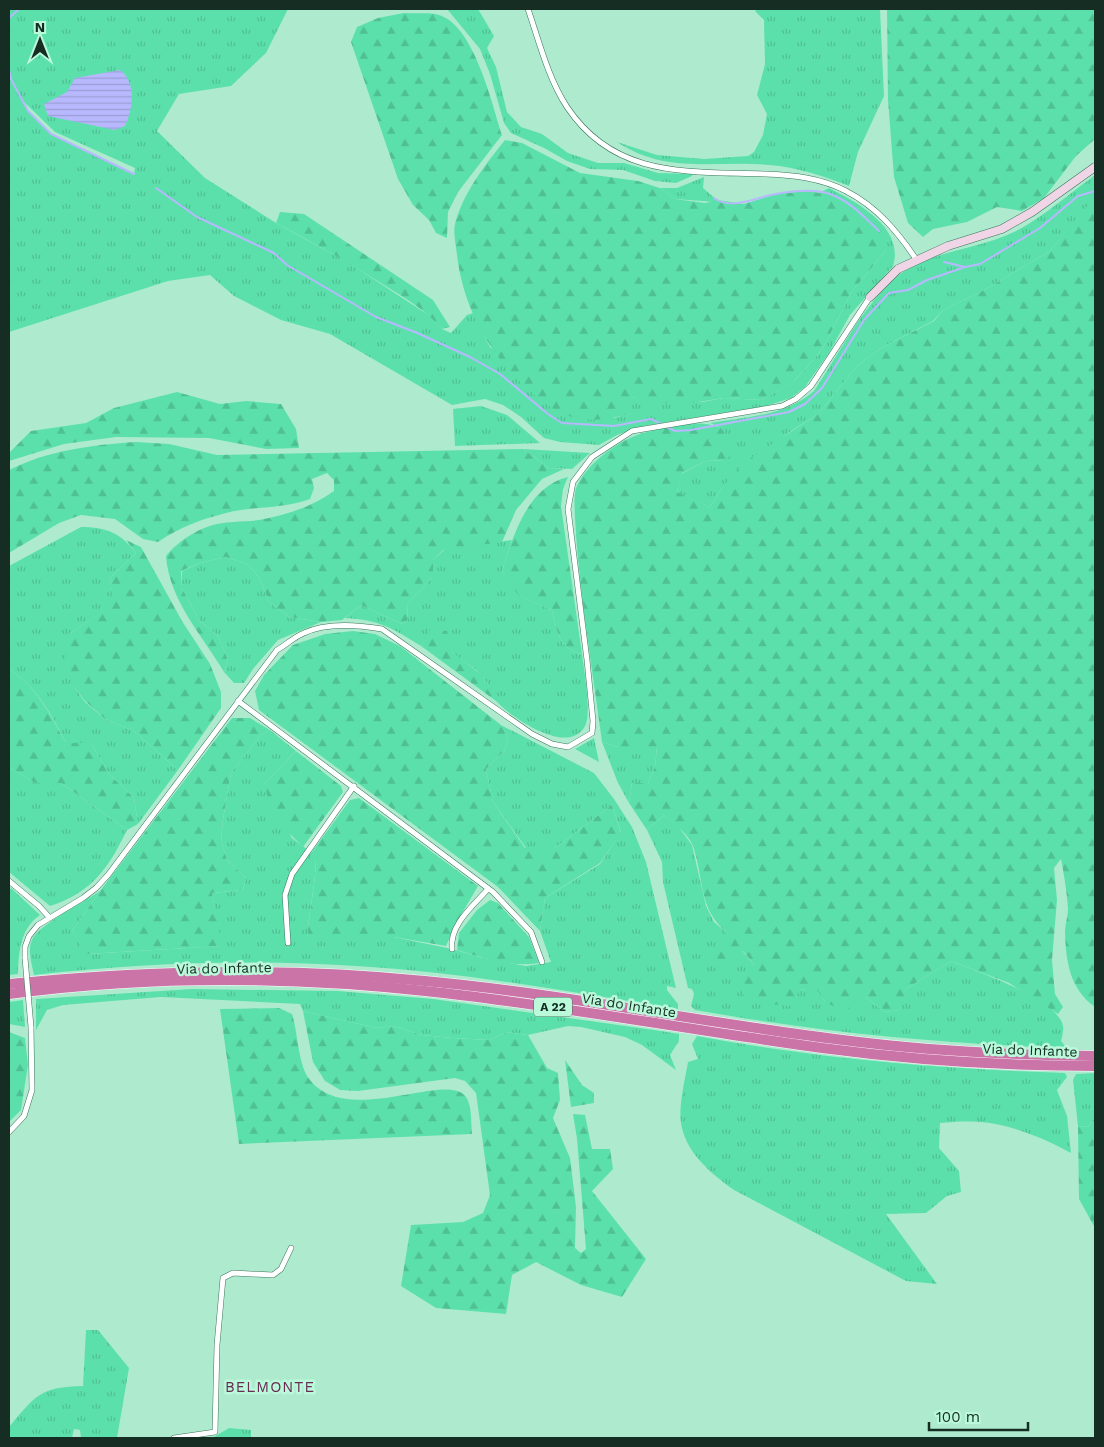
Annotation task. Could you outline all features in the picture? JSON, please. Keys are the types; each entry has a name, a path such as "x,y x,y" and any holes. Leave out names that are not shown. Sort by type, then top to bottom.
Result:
{"highway":[{"name":"Via do Infante","path":"9,984 68,978 173,972 257,971 360,975 507,990 846,1041 956,1051 1095,1056"},
{"name":"Via do Infante","path":"9,994 95,986 183,982 281,981 349,984 491,998 784,1043 882,1055 992,1063 1095,1066"}],"street":[{"path":"528,9 545,61 567,107 589,133 619,156 651,168 809,177 846,190 874,208 916,259"},
{"path":"9,1132 24,1116 32,1090 31,1028 25,958 25,947 29,936 48,917 83,898 108,875 277,650 304,632 336,626 360,625 382,629 532,734 552,744 568,747 579,742 592,733 593,721 568,509 573,482 592,458 609,444 632,431 782,406 796,399 811,386 870,297 898,269 916,259 948,246 1002,229 1032,212 1095,167"},
{"path":"238,700 488,889 531,932 542,962"},
{"path":"288,943 285,895 292,874 354,786"},
{"path":"9,881 39,906 48,917"},
{"path":"452,949 451,941 461,918 488,889"},
{"path":"174,1438 215,1432 216,1345 222,1278 233,1273 273,1275 281,1269 291,1248"}],"green space":[{"path":"9,9 288,9 266,53 231,86 179,94 157,131 205,178 276,223 349,263 433,318 442,329 451,333 467,315 473,313 490,347 615,418 632,413 630,397 702,402 724,398 762,400 794,381 808,366 823,348 851,293 886,250 829,194 819,193 829,188 865,209 885,228 892,240 895,252 893,266 850,315 829,353 805,387 791,398 766,406 643,426 617,435 599,445 560,442 544,438 521,417 503,405 485,399 452,405 330,334 281,320 234,296 210,275 168,281 9,332","holes":["22,100 55,132 135,168 134,174 51,134 28,111"]},
{"path":"447,9 478,9 494,36 487,48 496,67 507,112 521,127 542,134 568,153 598,163 624,163 658,173 692,174 692,176 676,183 655,181 623,170 590,169 567,161 511,133 504,123 490,74 480,49"},
{"path":"758,9 880,9 884,96 858,152 849,186 810,172 779,166 691,164 654,159 617,142 657,155 704,159 748,156 754,152 763,135 767,114 757,95 765,64 764,20 755,11"},
{"path":"887,9 1095,9 1095,139 1076,156 1044,198 1022,211 997,207 967,222 933,229 923,237 908,223 894,177 888,100"},
{"path":"404,13 439,15 451,22 462,34 472,49 480,67 502,135 458,192 448,212 447,238 436,233 429,220 413,205 398,179 351,42 357,27 378,18"},
{"path":"505,140 522,143 580,173 638,181 660,188 675,199 705,203 717,200 744,204 776,194 806,191 829,194 847,202 867,219 879,231 886,250 851,293 823,348 793,382 762,400 724,398 679,405 631,397 633,413 601,419 569,416 552,408 537,397 501,361 480,328 465,293 460,274 454,231 455,224 469,190"},
{"path":"1095,175 1095,200 1084,210 1050,251 986,289 943,310 933,321 881,348 858,365 818,414 788,433 722,488 710,507 677,493 681,474 706,461 724,460 721,428 710,423 778,411 791,406 814,391 871,304 894,279 921,262 999,238 1024,227"},
{"path":"704,177 703,188 717,200 715,202 675,199 660,188 677,188"},
{"path":"1095,200 1095,1007 1080,992 1068,965 1065,932 1068,909 1061,859 1054,868 1057,900 1052,960 1055,994 1063,1007 1058,1014 1009,983 951,961 906,989 901,1010 884,1012 866,997 844,1011 825,1002 816,988 800,990 790,1006 759,1003 744,997 743,973 755,966 743,951 726,965 716,960 728,934 718,924 706,904 697,859 691,842 664,815 647,830 629,803 632,783 648,783 655,767 657,747 618,747 602,742 578,561 574,503 577,486 589,468 606,452 637,435 675,426 712,425 721,428 732,455 724,460 706,461 682,473 677,492 710,507 722,488 743,463 818,414 858,365 881,348 934,321 943,310 986,289 1050,251 1084,209"},
{"path":"280,212 304,214 433,300 450,327 442,329 423,311 402,296 276,223"},
{"path":"177,392 220,404 246,401 281,404 296,429 299,448 266,449 209,438 116,437 64,444 9,461 9,453 31,431 86,423 114,408"},
{"path":"481,406 507,415 540,443 455,446 453,409"},
{"path":"136,442 169,444 217,455 523,449 549,468 564,469 542,479 516,510 502,542 443,550 433,560 433,577 408,603 407,621 402,624 361,605 342,620 321,622 289,617 269,602 260,579 249,565 226,557 200,563 181,571 182,588 199,620 218,636 228,660 224,672 180,602 168,572 166,556 188,536 210,526 269,518 308,506 334,491 334,480 327,473 312,479 314,488 310,499 217,515 182,528 158,542 143,539 115,519 81,515 59,523 9,553 9,470 55,453"},
{"path":"523,449 590,453 572,469 549,468"},
{"path":"568,477 563,489 561,506 582,654 568,648 563,643 557,631 552,610 519,596 502,572 517,529 532,502 554,482"},
{"path":"81,527 98,528 112,532 125,540 136,553 110,578 114,605 69,634 74,687 85,702 105,719 134,731 178,770 138,824 134,798 109,774 91,743 66,743 42,702 28,684 9,669 9,566"},
{"path":"126,540 141,547 182,621 210,664 221,692 221,708 178,770 134,731 105,719 85,701 74,687 65,661 69,634 113,605 110,578 136,553"},
{"path":"512,540 502,572 522,597 552,610 557,631 563,643 568,648 582,654 588,712 585,726 577,734 567,737 555,736 542,732 518,719 497,702 482,676 449,650 433,628 421,646 402,634 377,623 345,618 361,605 402,624 407,621 408,603 433,577 433,560 445,549"},
{"path":"226,557 249,565 260,579 269,602 289,617 321,622 278,640 253,669 244,683 234,683 224,672 228,660 218,636 199,620 182,588 182,571 200,563"},
{"path":"431,628 447,631 452,652 482,675 500,704 421,646"},
{"path":"353,631 375,634 400,646 501,725 508,738 505,750 486,769 493,802 525,848 555,848 612,805 621,833 600,863 545,898 540,931 498,887 259,710 255,691 264,675 293,645 325,634"},
{"path":"9,669 27,684 42,702 66,743 91,743 109,774 134,798 138,824 127,830 61,783 35,783 9,767"},
{"path":"232,718 250,718 270,730 261,735 231,773 221,840 227,860 246,878 243,890 212,893 222,946 86,954 72,931 100,891"},
{"path":"501,725 594,773 632,827 646,862 676,988 667,986 667,990 678,1004 678,1009 476,978 355,966 275,963 194,963 34,975 30,948 36,934 62,914 100,891 72,931 87,954 221,946 212,893 243,890 246,878 227,860 221,840 231,773 261,735 270,730 296,751 265,783 292,838 316,856 307,937 394,937 526,966 551,962 540,931 545,898 600,864 621,832 612,805 555,848 526,848 493,802 486,769 505,750 508,738"},
{"path":"594,738 599,762 575,749"},
{"path":"602,742 618,747 657,746 655,767 648,783 632,783 629,803 618,783"},
{"path":"296,751 341,786 343,792 303,847 270,814 265,783"},
{"path":"9,767 35,783 61,783 127,830 113,856 98,877 65,901 50,906 9,872"},
{"path":"359,798 478,886 454,927 446,946 394,937 307,938 316,867 316,857 311,853 350,800"},
{"path":"664,815 678,826 692,845 706,906 714,922 728,934 755,966 800,990 816,987 825,1002 866,997 884,1012 900,1010 906,989 951,961 1014,987 1047,1006 1058,1016 1063,1026 1061,1041 1067,1048 880,1036 787,1025 695,1010 691,1006 694,994 692,989 688,988 663,882 662,862 647,830"},
{"path":"11,888 40,915 28,927 22,941 18,974 9,975 9,891"},
{"path":"490,900 498,903 529,937 539,963 508,963 457,950 459,933 477,910"},
{"path":"192,989 338,991 433,999 679,1034 679,1041 670,1055 676,1070 642,1045 625,1037 581,1027 568,1026 528,1035 507,1032 489,1040 453,1038 422,1035 394,1026 377,1028 303,1011 300,1004 161,997 63,1005 47,1010 36,1030 36,999"},
{"path":"23,1000 25,1027 9,1024 9,1002"},
{"path":"279,1008 292,1014 306,1074 310,1080 327,1093 348,1099 371,1099 419,1092 456,1090 468,1100 472,1134 239,1144 220,1009"},
{"path":"303,1011 377,1028 394,1026 422,1035 489,1040 507,1032 528,1035 547,1068 558,1073 560,1100 553,1118 570,1158 576,1207 575,1248 581,1253 586,1249 577,1139 573,1114 585,1115 592,1149 610,1149 613,1169 592,1191 646,1259 622,1297 581,1285 536,1262 512,1275 506,1314 436,1308 401,1286 411,1225 463,1222 483,1213 490,1195 476,1093 465,1081 455,1078 358,1091 340,1090 325,1081 313,1062"},
{"path":"9,1032 25,1038 28,1065 21,1110 9,1122"},
{"path":"697,1036 789,1051 881,1062 1065,1073 1067,1077 1057,1090 1067,1116 1071,1153 1039,1137 1002,1125 974,1122 940,1123 939,1148 959,1171 961,1192 947,1196 926,1213 886,1214 937,1284 906,1281 734,1190 702,1164 685,1138 680,1113 688,1062 698,1059 692,1044"},
{"path":"565,1060 582,1085 594,1093 594,1103 571,1107"},
{"path":"1095,1073 1095,1117 1088,1127 1078,1126 1073,1080 1076,1074"},
{"path":"1095,1117 1095,1228 1079,1199 1078,1126 1088,1127"},
{"path":"86,1330 98,1330 129,1368 117,1438 81,1438 80,1430 74,1429 72,1438 9,1438 9,1427 26,1407 40,1395 57,1388 83,1386"},
{"path":"229,1428 251,1430 251,1438 212,1438"}],"water":[{"path":"120,70 129,82 132,96 130,112 125,126 115,130 48,116 44,104 67,92 75,78"}],"waterway":[{"path":"9,18 19,9"},
{"path":"9,70 11,79 28,111 51,134 134,174"},
{"path":"156,188 197,217 274,253 287,265 376,317 470,357 500,374 548,414 562,423 614,426 651,419 661,424"},
{"path":"944,262 965,267 980,264 1040,228 1078,196 1095,191"},
{"path":"714,198 721,202 737,203 789,192 824,192 850,205 879,231"},
{"path":"667,427 675,431 691,430 789,412 805,404 822,388 864,320 889,293 908,290 927,280 965,267"}],"district":[{"name":"BELMONTE","path":"270,1387"}]}
